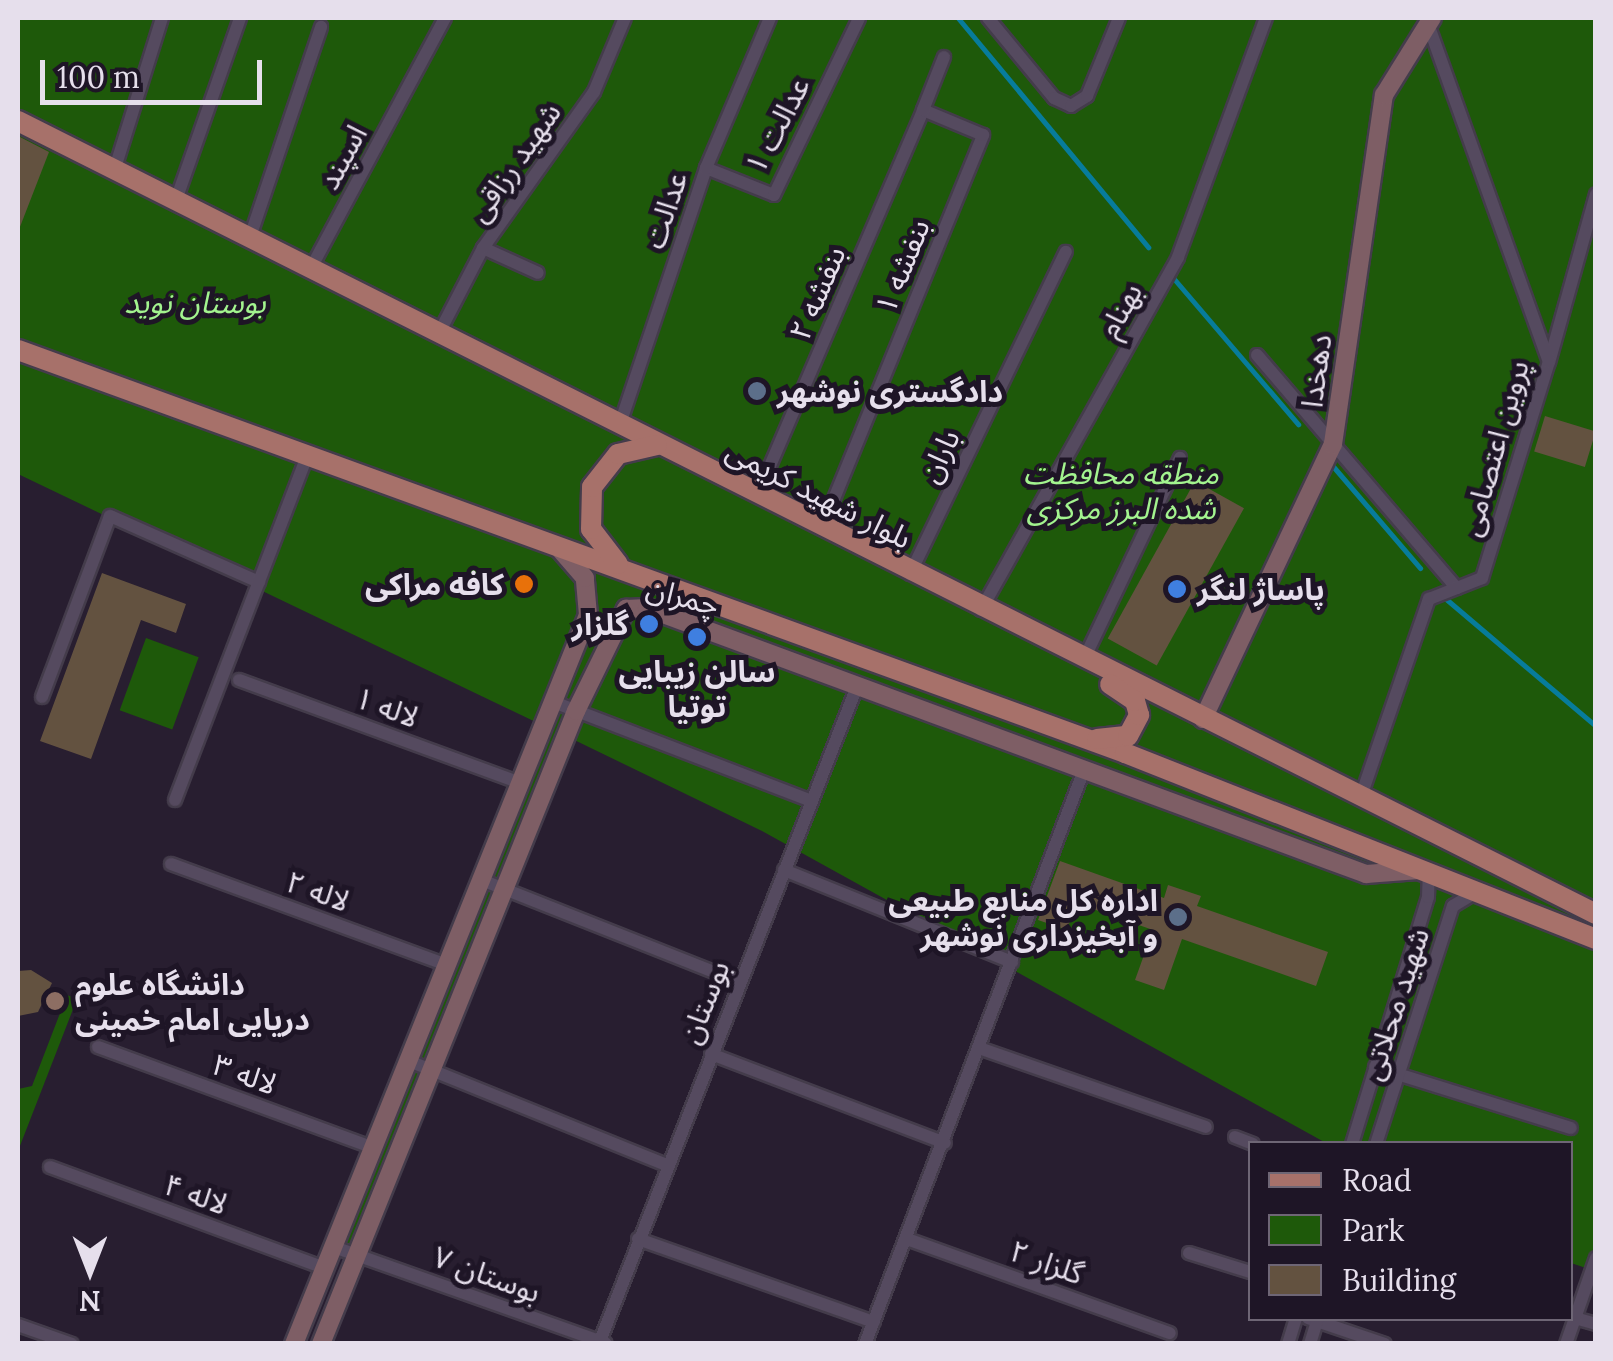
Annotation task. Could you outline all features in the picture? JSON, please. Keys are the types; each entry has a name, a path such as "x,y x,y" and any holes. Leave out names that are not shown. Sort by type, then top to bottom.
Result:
{"main road":[{"name":"بلوار شهید کریمی","path":"18,121 981,610 1596,914"},
{"path":"18,350 1085,738 1596,939"},
{"path":"634,574 600,548 588,508 592,486 610,461 638,446 658,445"},
{"path":"1046,642 1069,663 1135,701 1139,716 1128,736 1085,738"}],"street":[{"path":"114,168 162,18"},
{"path":"176,200 240,18"},
{"name":"اسپند","path":"311,268 445,18"},
{"name":"شهید رزاقی","path":"439,334 483,248 594,92 625,18"},
{"name":"عدالت","path":"620,424 706,168 770,18"},
{"name":"عدالت ۱","path":"706,168 774,195 859,18"},
{"path":"988,18 1054,98 1072,106 1086,96 1119,18"},
{"name":"بهنام","path":"981,610 1178,257 1266,18"},
{"name":"پروین اعتصامی","path":"1360,799 1429,599 1482,578 1549,362 1430,20"},
{"name":"دهخدا","path":"1203,720 1333,444 1384,96 1430,20"},
{"path":"250,237 322,27"},
{"path":"923,110 944,57"},
{"name":"بنفشه ۲","path":"757,496 923,110"},
{"name":"بنفشه ۱","path":"822,528 983,135 923,110"},
{"path":"1549,362 1596,194"},
{"path":"483,248 538,273"},
{"name":"باران","path":"910,574 1066,252"},
{"path":"1257,355 1457,588"},
{"path":"175,800 308,454"},
{"path":"1084,659 1180,458"},
{"path":"42,697 110,516 259,582"},
{"path":"294,1344 590,601 577,564 552,545"},
{"name":"چمران","path":"322,1344 576,711 616,619 633,607 858,684 1366,874 1424,872"},
{"name":"لاله ۱","path":"239,680 518,782"},
{"name":"بوستان","path":"603,1342 667,1164 858,684"},
{"path":"551,702 810,802"},
{"path":"865,1344 945,1143 1084,770"},
{"name":"لاله ۲","path":"171,864 447,966"},
{"path":"784,870 1012,962"},
{"path":"1353,1141 1428,898 1424,872"},
{"path":"479,880 740,982"},
{"name":"شهید محلاتی","path":"1377,1141 1454,906 1476,892"},
{"path":"1398,994 1422,1003"},
{"name":"لاله ۳","path":"98,1047 374,1148"},
{"path":"979,1048 1206,1127"},
{"path":"710,1054 945,1143"},
{"path":"409,1062 667,1164"},
{"path":"1375,1067 1571,1128"},
{"path":"1235,1137 1248,1142"},
{"name":"لاله ۴","path":"50,1167 325,1268"},
{"path":"638,1239 874,1322"},
{"name":"گلزار ۲","path":"907,1239 1170,1333"},
{"name":"بوستان ۷","path":"334,1247 603,1342"},
{"path":"1189,1253 1248,1271"},
{"path":"1566,1344 1596,1258"},
{"path":"1575,1318 1596,1324"},
{"path":"1318,1321 1385,1344"},
{"path":"18,1325 72,1344"}],"green space":[{"name":"منطقه محافظت شده البرز مرکزی","path":"18,18 1595,18 1595,1271 1573,1264 1573,1141 1322,1141 762,831 564,735 502,888 480,879 542,725 18,474"},
{"path":"146,638 199,657 172,730 120,710"},
{"path":"479,881 500,890 426,1066 404,1057"},
{"path":"67,995 77,999 18,1151 18,1089 32,1086"},
{"path":"409,1063 431,1071 363,1256 342,1248"}],"building":[{"path":"18,136 49,152 18,232"},
{"path":"1545,416 1596,431 1585,467 1534,451"},
{"name":"پاساژ لنگر","path":"1195,481 1244,508 1157,666 1108,638"},
{"path":"102,573 186,604 176,633 141,620 91,759 40,741"},
{"path":"1060,861 1164,898 1168,885 1201,896 1197,906 1328,952 1316,986 1182,939 1164,990 1135,980 1153,930 1076,903 1067,930 1038,920"},
{"path":"31,970 52,983 38,1012 18,1016 18,971"}],"waterway":[{"path":"958,18 1148,247"},
{"path":"1169,273 1298,424"},
{"path":"1331,464 1420,568"},
{"path":"1446,599 1596,726"}],"place":[{"name":"دادگستری نوشهر","path":"757,391"},
{"name":"کافه مراکی","path":"524,584"},
{"name":"پاساژ لنگر","path":"1177,589"},
{"name":"گلزار","path":"649,624"},
{"name":"سالن زیبایی توتیا","path":"697,637"},
{"name":"اداره كل منابع طبيعی و آبخيزداری نوشهر","path":"1178,917"},
{"name":"دانشگاه علوم دریایی امام خمینی","path":"55,1001"}],"park label":[{"name":"بوستان نوید","path":"195,302"}]}
